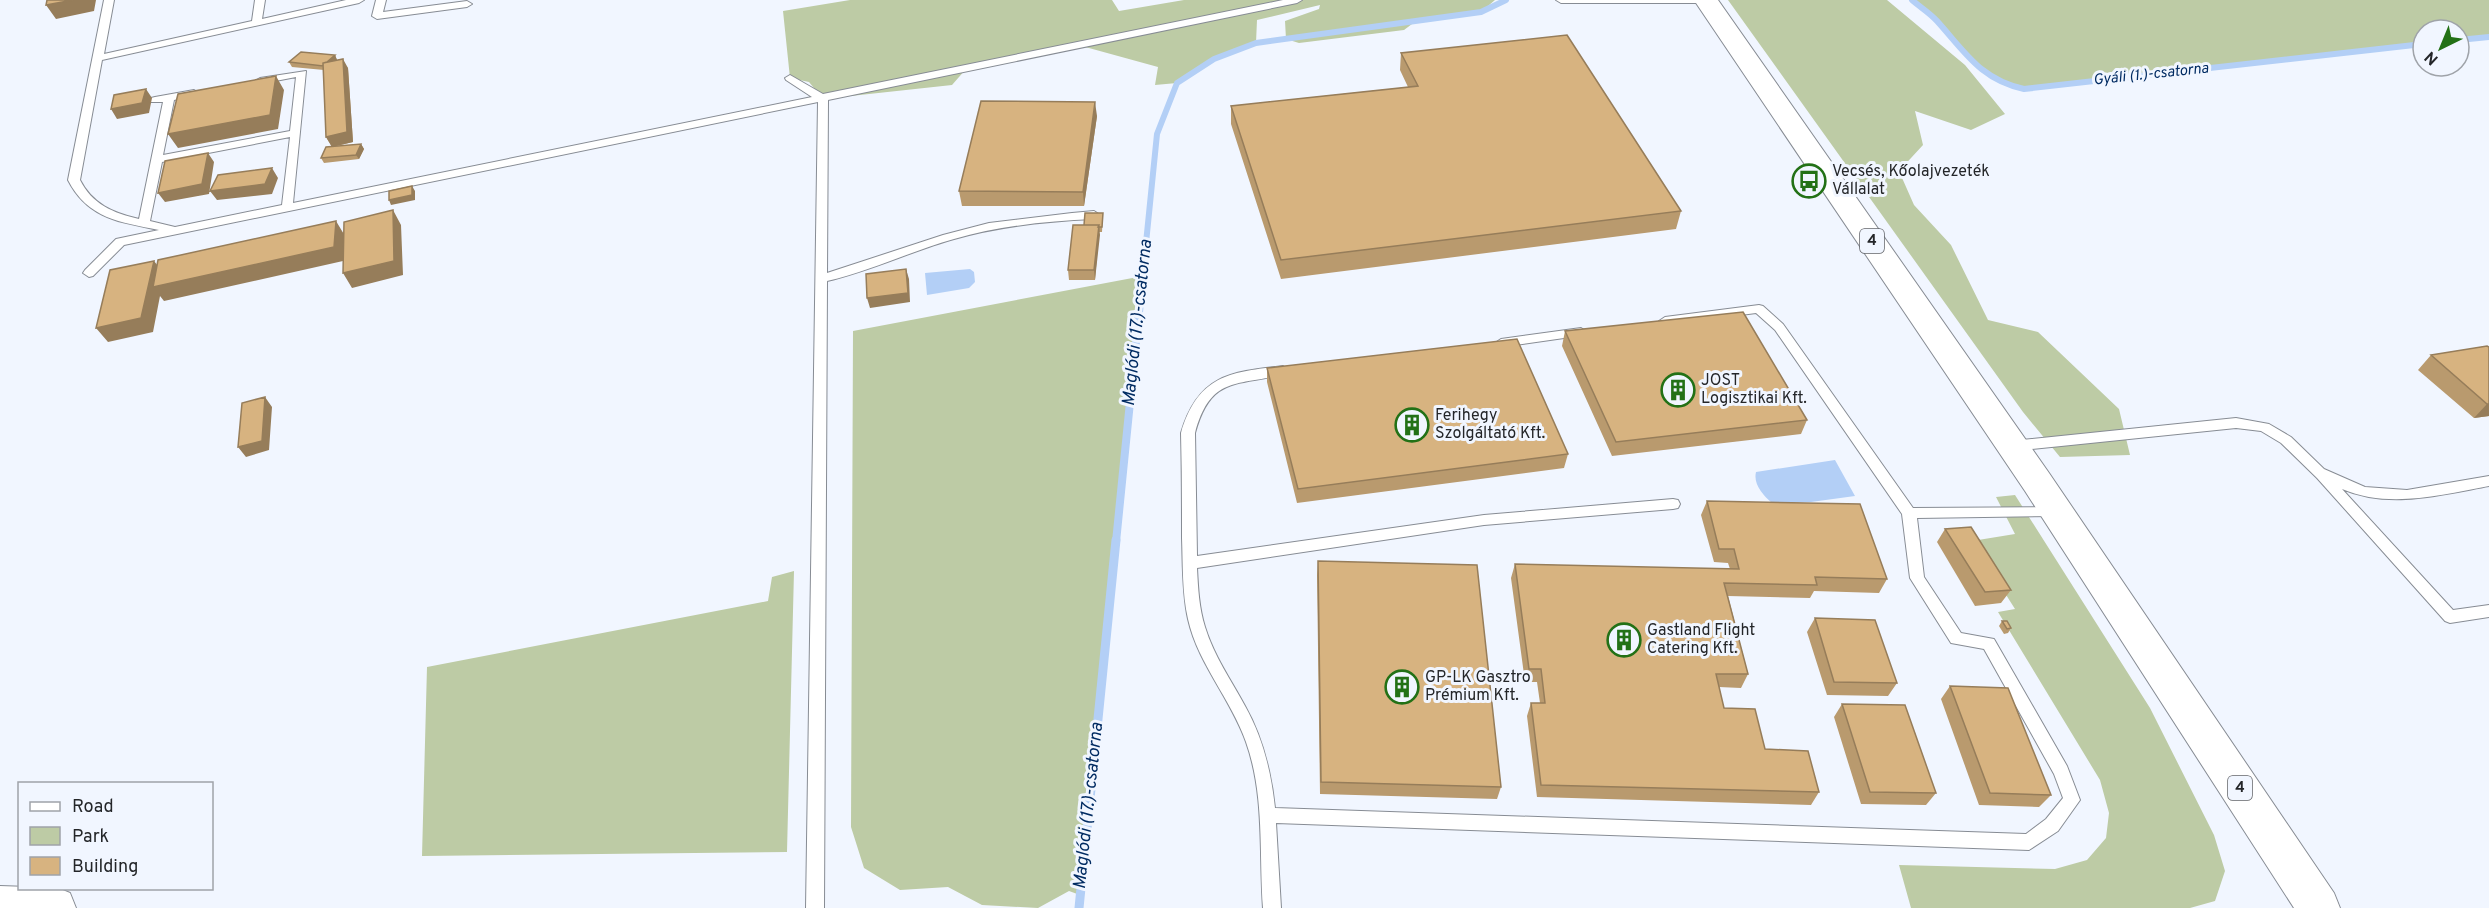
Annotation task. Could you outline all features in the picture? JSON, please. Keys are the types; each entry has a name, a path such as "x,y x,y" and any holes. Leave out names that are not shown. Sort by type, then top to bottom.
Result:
{"main road":[{"name":"4","path":"1706,0 2056,511 2319,908"},
{"path":"0,907 55,908"}],"lane":[{"path":"109,0 74,180 81,196 101,211 177,230"},
{"path":"256,23 260,0"},
{"path":"98,58 256,23 338,2 359,0"},
{"path":"381,0 377,16 467,4"},
{"path":"89,273 120,242 1297,0"},
{"path":"1561,0 1706,0"},
{"path":"247,83 302,73 287,208"},
{"path":"790,78 823,99"},
{"path":"155,100 202,92"},
{"path":"144,223 169,98"},
{"path":"815,908 823,99"},
{"path":"156,160 295,133"},
{"path":"821,278 849,273 926,244 989,226 1034,218 1094,215"},
{"path":"1266,815 2029,842 2052,825 2072,800 2061,771 1989,643 1956,639 1917,578 1909,513 1779,327 1759,309 1653,323"},
{"path":"1488,345 1594,330"},
{"path":"1272,908 1266,815 1259,756 1199,634 1192,595 1188,433 1192,412 1200,399 1232,379 1299,368"},
{"path":"2012,446 2236,423 2264,426 2286,440 2319,473 2450,617 2489,611"},
{"path":"2319,473 2362,492 2407,495 2489,481"},
{"path":"1190,562 1484,520 1673,504"},
{"path":"1909,513 2056,511"}],"green space":[{"path":"850,0 1112,0 1119,11 1184,0 1495,0 1481,12 1416,21 1404,30 1299,43 1286,39 1285,21 1319,9 1320,5 1257,20 1256,43 1214,59 1177,83 1155,85 1158,67 1078,45 966,69 952,85 823,99 809,82 790,78 783,11"},
{"path":"1728,0 1887,0 1965,65 2005,114 1971,130 1915,111 1923,145 1899,171 1914,205 1951,245 1988,320 2038,332 2119,409 2130,455 2060,457 2023,412"},
{"path":"1912,0 2489,0 2489,37 2471,39 2471,18 2411,18 2411,45 2024,89 2004,85 1980,70 1935,19"},
{"path":"1143,276 1080,895 1069,891 1038,908 982,905 948,887 900,890 864,868 851,827 853,331"},
{"path":"2015,495 2150,708 2214,835 2225,871 2215,901 2190,908 1911,908 1899,865 2055,869 2087,860 2106,838 2109,813 2100,780 1998,612 2015,609 1972,541 2015,534 1996,497"},
{"path":"794,571 787,852 422,856 427,667 768,601 772,577"}],"water":[{"path":"970,269 974,272 975,282 969,288 927,295 925,273"},
{"path":"1835,460 1855,496 1811,502 1772,503 1757,485 1756,472"}],"building":[{"path":"47,0 73,0 46,5"},
{"path":"1567,35 1681,211 1281,260 1231,106 1418,86 1401,53"},
{"path":"301,52 335,55 323,63 323,66 289,62"},
{"path":"343,59 347,132 326,137 323,63"},
{"path":"276,76 270,115 168,134 178,94"},
{"path":"146,89 142,103 111,109 114,95"},
{"path":"981,101 1095,102 1083,192 959,191"},
{"path":"361,144 356,155 321,158 326,147"},
{"path":"208,153 202,184 158,193 165,161"},
{"path":"272,168 265,184 210,191 218,175"},
{"path":"412,186 412,195 389,200 389,191"},
{"path":"393,210 394,261 343,273 344,222"},
{"path":"1085,213 1103,213 1102,227 1084,225"},
{"path":"336,221 334,247 153,287 158,260"},
{"path":"1073,225 1099,225 1094,270 1068,270"},
{"path":"154,261 141,318 96,328 110,270"},
{"path":"906,269 908,293 867,298 866,274"},
{"name":"JOST Logisztikai Kft.","path":"1743,312 1807,420 1616,442 1565,331"},
{"name":"Ferihegy Szolgáltató Kft.","path":"1517,339 1568,454 1298,489 1267,368"},
{"path":"2489,347 2489,404 2431,355"},
{"path":"265,397 262,441 238,447 242,403"},
{"name":"Gastland Flight Catering Kft.","path":"1707,501 1860,504 1887,579 1815,577 1817,585 1724,583 1748,674 1716,674 1724,708 1755,709 1765,749 1808,751 1819,792 1541,785 1531,703 1545,703 1541,669 1529,669 1515,564 1739,569 1734,549 1719,549"},
{"path":"1971,527 2011,590 1985,592 1945,529"},
{"name":"GP-LK Gasztro Prémium Kft.","path":"1318,561 1477,565 1501,787 1321,782"},
{"path":"1815,618 1875,620 1897,683 1834,682"},
{"path":"2002,621 2007,621 2011,628 2007,629"},
{"path":"1950,686 2008,688 2051,795 1990,793"},
{"path":"1842,704 1905,705 1936,793 1870,792"}],"waterway":[{"name":"Maglódi (17.)-csatorna","path":"1146,243 1157,134 1177,83 1214,59 1256,43 1481,12 1506,0"},
{"name":"Gyáli (1.)-csatorna","path":"1912,0 1934,18 1965,54 1985,72 2009,85 2024,89 2411,45"},
{"name":"Gyáli (1.)-csatorna","path":"2471,39 2489,37"},
{"name":"Maglódi (17.)-csatorna","path":"1116,542 1146,242"},
{"name":"Maglódi (17.)-csatorna","path":"1079,908 1116,540"}],"place":[{"name":"Vecsés, Kőolajvezeték Vállalat","path":"1809,181"},
{"name":"JOST Logisztikai Kft.","path":"1678,390"},
{"name":"Ferihegy Szolgáltató Kft.","path":"1412,425"},
{"name":"Gastland Flight Catering Kft.","path":"1624,640"},
{"name":"GP-LK Gasztro Prémium Kft.","path":"1402,687"}]}
